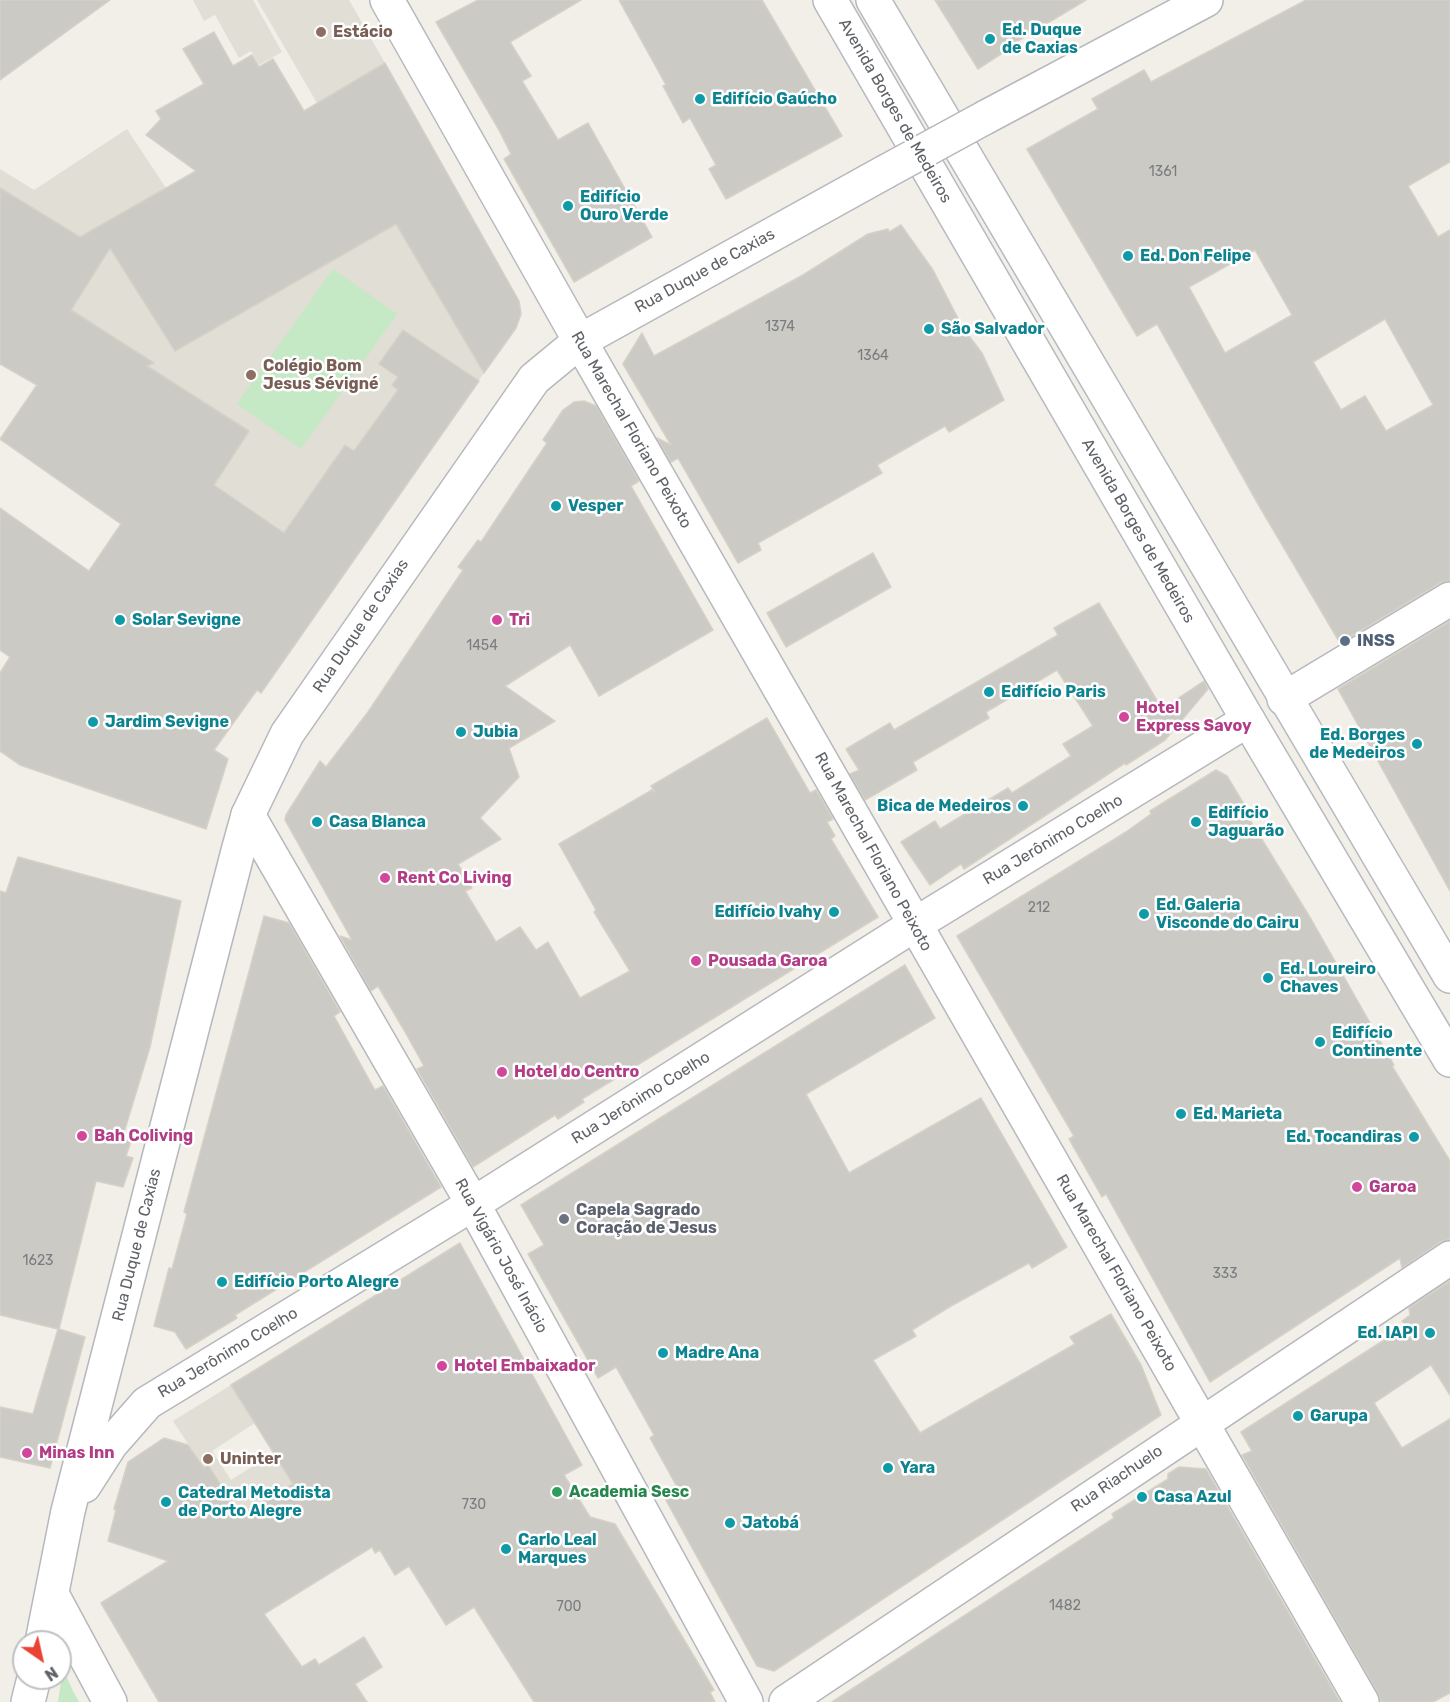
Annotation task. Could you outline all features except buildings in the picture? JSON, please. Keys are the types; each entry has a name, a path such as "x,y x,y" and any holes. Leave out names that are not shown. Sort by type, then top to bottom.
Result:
{"street":[{"name":"Rua Marechal Floriano Peixoto","path":"387,0 914,925 1362,1702"},
{"name":"Avenida Borges de Medeiros","path":"830,0 1248,720 1450,1060"},
{"path":"873,0 1284,699 1450,976"},
{"name":"Rua Duque de Caxias","path":"45,1630 68,1511 248,814 287,734 534,379 580,341 885,172 1206,0"},
{"path":"1284,699 1450,599"},
{"name":"Rua Jerônimo Coelho","path":"68,1511 111,1444 147,1403 473,1204 914,925 1248,720"},
{"name":"Rua Vigário José Inácio","path":"248,814 473,1204 746,1702"},
{"name":"Rua Riachuelo","path":"786,1702 1202,1421 1450,1258"},
{"path":"53,1596 110,1702"}],"shaded area":[{"path":"193,0 253,0 282,52 259,65 251,51 239,58 215,15 204,21"},
{"name":"Colégio Bom Jesus Sévigné","path":"257,0 349,0 385,63 330,96 424,134 519,301 521,314 516,328 295,644 0,439 37,385 0,364 0,169 34,190 127,129 166,188 317,103"},
{"name":"Uninter","path":"231,1385 255,1423 212,1451 231,1480 274,1453 293,1484 216,1531 227,1494 209,1466 204,1468 173,1421"}],"green space":[{"path":"333,269 397,314 301,449 237,404"},
{"path":"72,1689 79,1702 58,1702 60,1690"}],"place":[{"name":"Estácio","path":"321,32"},
{"name":"Ed. Duque de Caxias","path":"990,39"},
{"name":"Edifício Gaúcho","path":"700,99"},
{"name":"Edifício Ouro Verde","path":"568,206"},
{"name":"Ed. Don Felipe","path":"1128,256"},
{"name":"São Salvador","path":"929,329"},
{"name":"Colégio Bom Jesus Sévigné","path":"251,375"},
{"name":"Vesper","path":"556,506"},
{"name":"Solar Sevigne","path":"120,620"},
{"name":"Tri","path":"497,620"},
{"name":"INSS","path":"1345,641"},
{"name":"Edifício Paris","path":"989,692"},
{"name":"Hotel Express Savoy","path":"1124,717"},
{"name":"Jardim Sevigne","path":"93,722"},
{"name":"Jubia","path":"461,732"},
{"name":"Ed. Borges de Medeiros","path":"1417,744"},
{"name":"Bica de Medeiros","path":"1023,806"},
{"name":"Casa Blanca","path":"317,822"},
{"name":"Edifício Jaguarão","path":"1196,822"},
{"name":"Rent Co Living","path":"385,878"},
{"name":"Edifício Ivahy","path":"834,912"},
{"name":"Ed. Galeria Visconde do Cairu","path":"1144,914"},
{"name":"Pousada Garoa","path":"696,961"},
{"name":"Ed. Loureiro Chaves","path":"1268,978"},
{"name":"Edifício Continente","path":"1320,1042"},
{"name":"Hotel do Centro","path":"502,1072"},
{"name":"Ed. Marieta","path":"1181,1114"},
{"name":"Bah Coliving","path":"82,1136"},
{"name":"Ed. Tocandiras","path":"1414,1137"},
{"name":"Garoa","path":"1357,1187"},
{"name":"Capela Sagrado Coração de Jesus","path":"564,1219"},
{"name":"Edifício Porto Alegre","path":"222,1282"},
{"name":"Ed. IAPI","path":"1430,1333"},
{"name":"Madre Ana","path":"663,1353"},
{"name":"Hotel Embaixador","path":"442,1366"},
{"name":"Garupa","path":"1298,1416"},
{"name":"Minas Inn","path":"27,1453"},
{"name":"Uninter","path":"208,1459"},
{"name":"Yara","path":"888,1468"},
{"name":"Academia Sesc","path":"557,1492"},
{"name":"Casa Azul","path":"1142,1497"},
{"name":"Catedral Metodista de Porto Alegre","path":"166,1502"},
{"name":"Jatobá","path":"730,1523"},
{"name":"Carlo Leal Marques","path":"506,1549"}]}
